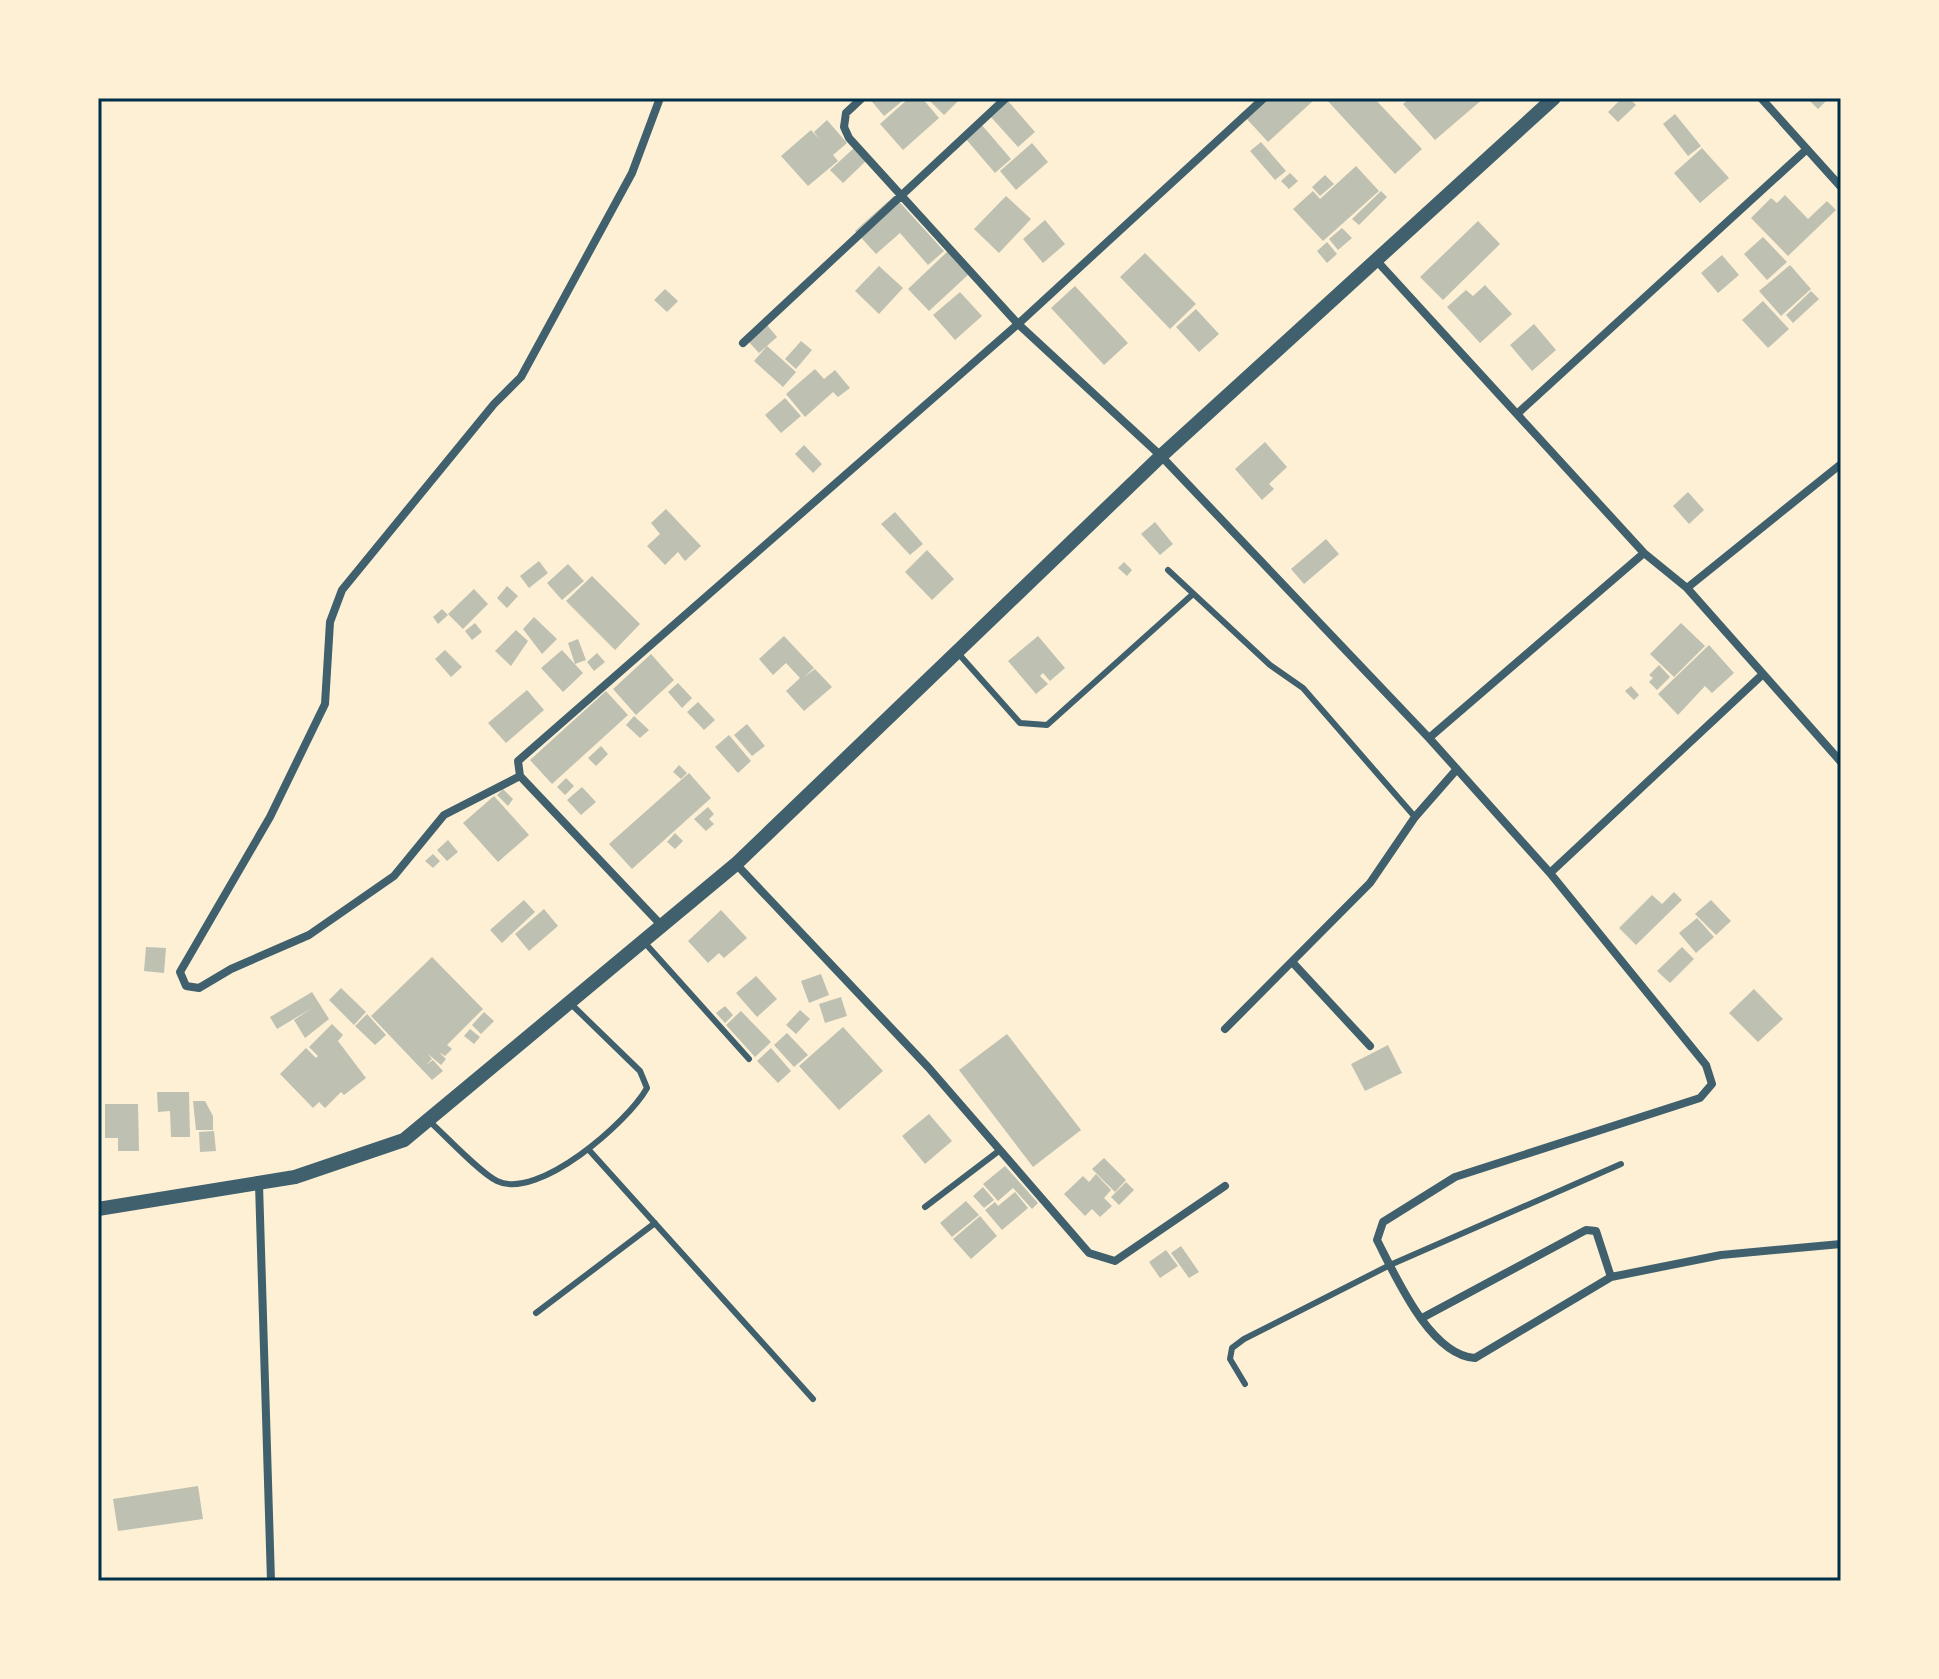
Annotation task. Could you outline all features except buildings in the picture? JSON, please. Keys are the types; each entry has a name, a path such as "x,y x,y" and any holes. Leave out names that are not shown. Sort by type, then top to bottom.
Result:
{"street":[{"path":"520,776 444,815 394,876 309,935 231,969 199,988 186,986 180,972 270,817 325,704 330,622 342,590 494,404 521,377 632,173 660,98"},
{"path":"862,98 846,113 844,127 849,138 1018,324 1161,456 1429,738 1550,873 1706,1065 1712,1084 1700,1098 1455,1177 1383,1222 1377,1240 1439,1343 1461,1357 1475,1358 1611,1277 1721,1255 1841,1244"},
{"path":"743,343 1006,98"},
{"path":"663,927 520,776 518,761 1018,324 1264,98"},
{"path":"98,1209 295,1177 404,1140 736,864 1161,456 1554,98"},
{"path":"1761,98 1841,187"},
{"path":"1517,414 1807,149"},
{"path":"1376,260 1644,553 1687,588 1841,762"},
{"path":"1687,588 1841,464"},
{"path":"1429,738 1644,553"},
{"path":"1550,873 1763,674"},
{"path":"1225,1029 1294,964 1370,883 1415,817 1457,769"},
{"path":"736,864 928,1067 1089,1253 1115,1261 1225,1186"},
{"path":"1294,964 1370,1046"},
{"path":"259,1184 271,1581"},
{"path":"1422,1318 1586,1230 1596,1231 1611,1277"}],"lane":[{"path":"1168,570 1270,665 1303,688 1415,817"},
{"path":"957,652 1020,723 1047,725 1193,594"},
{"path":"644,941 749,1059"},
{"path":"428,1120 498,1182 525,1185 589,1150 638,1104 647,1088 640,1071 570,1003"},
{"path":"589,1150 813,1399"},
{"path":"925,1207 1000,1150"},
{"path":"1245,1384 1230,1359 1232,1348 1390,1265 1621,1164"},
{"path":"536,1313 655,1223"}]}
